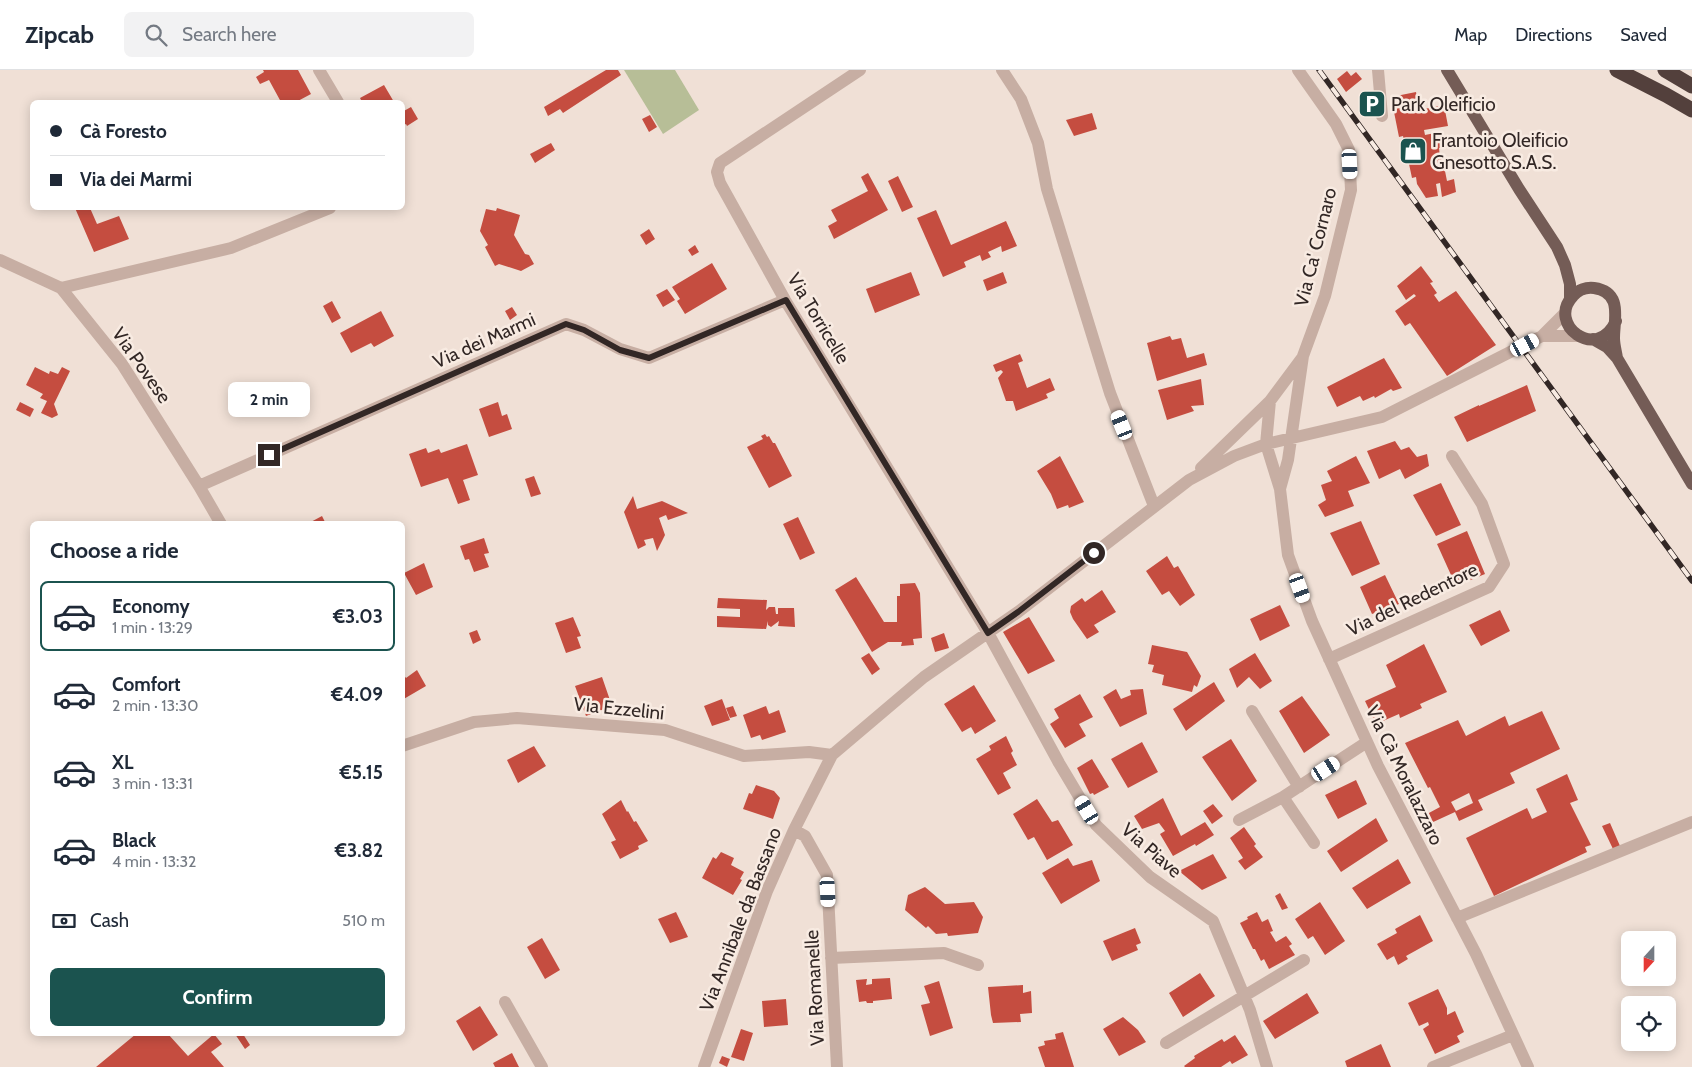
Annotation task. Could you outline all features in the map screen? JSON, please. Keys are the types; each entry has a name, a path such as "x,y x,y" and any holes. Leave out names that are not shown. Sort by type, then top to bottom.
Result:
{"highway":[{"path":"1617,70 1666,94 1692,110"},
{"path":"1665,70 1692,86"},
{"path":"1684,70 1692,79"}],"main road":[{"path":"1447,70 1519,189 1557,247 1565,265 1570,284 1570,298"},
{"path":"1565,265 1580,281 1610,296 1616,307 1614,339 1617,358"},
{"path":"1592,288 1583,289 1570,298 1565,313 1569,327 1579,336 1607,347 1617,358 1692,484"},
{"path":"1593,340 1607,334 1616,321"}],"street":[{"path":"318,70 337,100"},
{"name":"Via Torricelle","path":"860,70 720,163 717,172 720,183 786,300 988,633"},
{"path":"1002,70 1021,99 1038,142 1047,189 1110,393 1154,506"},
{"name":"Via Ca' Cornaro","path":"1291,438 1303,356 1325,296 1351,190 1349,150 1336,124 1298,70"},
{"path":"1378,70 1382,116"},
{"path":"61,288 231,248 325,210"},
{"name":"Via Povese","path":"0,260 61,288 122,364 219,521"},
{"name":"Via dei Marmi","path":"199,486 566,324 584,330 620,350 649,358 786,300"},
{"name":"Via Annibale da Bassano","path":"704,1067 767,891 794,830 832,755 924,677 1018,612 1189,480 1234,456 1266,444 1382,417 1542,336 1565,313"},
{"name":"Via Annibale da Bassano","path":"1542,336 1579,336"},
{"name":"Via Ca' Cornaro","path":"1189,480 1270,401 1303,356"},
{"path":"1266,444 1270,401"},
{"name":"Via Cà Moralazzaro","path":"1280,489 1288,460 1291,438"},
{"name":"Via Cà Moralazzaro","path":"1266,444 1280,489 1288,555 1312,621 1367,742 1457,918 1528,1067"},
{"name":"Via del Redentore","path":"1329,659 1489,587 1504,564 1482,504 1452,456"},
{"path":"1679,464 1692,471"},
{"name":"Via Piave","path":"988,633 1059,763 1096,825 1150,877 1212,921 1244,996 1267,1067"},
{"path":"1252,711 1299,787"},
{"name":"Via Ezzelini","path":"405,745 474,722 517,718 665,730 744,756 809,752 832,755"},
{"path":"1239,820 1283,797 1367,742"},
{"path":"1283,797 1314,843"},
{"path":"1457,918 1692,822"},
{"name":"Via Romanelle","path":"794,830 805,836 826,875 837,1067"},
{"path":"831,958 944,953 978,965"},
{"path":"1166,1043 1304,960"},
{"path":"505,1002 542,1067"},
{"path":"1433,1067 1513,1035"}],"green space":[{"path":"624,70 675,70 699,110 663,134"}],"building":[{"path":"263,70 298,70 311,94 300,100 280,100 269,80 260,84 256,77 264,72"},
{"path":"606,70 618,70 621,75 563,113 560,109 548,116 544,107"},
{"path":"1347,71 1351,76 1356,72 1362,79 1346,92 1337,79"},
{"path":"384,85 393,100 361,100 360,98"},
{"path":"1416,92 1419,110 1444,105 1448,126 1424,130 1425,135 1440,132 1440,136 1447,135 1449,146 1439,148 1440,157 1442,156 1447,181 1454,179 1456,192 1442,197 1440,183 1436,184 1438,196 1426,198 1417,184 1416,177 1412,178 1403,136 1399,137 1391,97"},
{"path":"411,107 418,119 407,126 405,124 405,110"},
{"path":"1092,113 1097,129 1074,136 1066,120"},
{"path":"650,115 657,127 649,132 642,119"},
{"path":"551,143 555,150 535,163 530,154"},
{"path":"868,173 888,210 834,239 828,226 837,221 831,210 868,191 861,177"},
{"path":"898,176 913,207 902,212 888,181"},
{"path":"497,208 520,215 514,235 525,254 529,255 534,264 521,271 499,264 495,266 485,247 488,245 480,231 486,209 496,211"},
{"path":"76,210 91,210 97,224 119,216 129,239 94,252"},
{"path":"936,210 951,245 1006,221 1017,246 1002,252 1001,246 988,252 991,257 982,261 980,255 964,262 966,267 943,277 917,218"},
{"path":"649,229 655,239 646,245 640,235"},
{"path":"695,245 699,252 692,256 688,250"},
{"path":"712,263 727,289 685,314 677,301 680,299 672,287"},
{"path":"1421,266 1433,282 1430,283 1437,293 1434,295 1439,302 1456,291 1496,345 1447,376 1410,323 1405,326 1395,311 1416,296 1414,294 1406,300 1397,286"},
{"path":"911,272 920,295 875,313 866,289"},
{"path":"1003,272 1007,283 987,291 983,280"},
{"path":"667,289 675,300 663,307 656,295"},
{"path":"332,301 341,318 332,323 323,306"},
{"path":"512,307 517,315 510,320 505,311"},
{"path":"381,311 394,336 374,347 371,343 351,353 340,333"},
{"path":"1170,336 1172,340 1181,338 1187,358 1204,353 1207,365 1157,381 1147,343"},
{"path":"1020,354 1023,361 1018,363 1027,388 1050,378 1055,390 1046,394 1048,398 1016,411 1013,401 1006,401 998,378 1003,372 1001,370 996,372 993,365"},
{"path":"1384,358 1402,388 1393,391 1391,389 1375,398 1374,396 1363,401 1360,396 1337,407 1327,387"},
{"path":"35,367 49,374 50,371 58,374 62,367 70,371 54,404 58,415 52,418 41,413 47,401 40,398 43,394 26,385"},
{"path":"1201,379 1204,405 1191,406 1194,411 1167,420 1158,390"},
{"path":"1527,385 1536,411 1467,442 1454,417"},
{"path":"20,402 34,409 30,417 16,410"},
{"path":"498,402 502,416 507,414 512,429 489,437 479,409"},
{"path":"765,434 775,443 792,476 769,488 747,447 763,439 761,436"},
{"path":"1395,441 1401,450 1409,447 1417,457 1427,454 1429,466 1405,479 1400,469 1379,479 1367,451"},
{"path":"467,444 478,475 463,480 470,500 458,504 448,478 421,487 409,454 426,448 428,453 439,449 441,453"},
{"path":"1060,456 1084,502 1069,508 1068,505 1057,509 1051,494 1037,471"},
{"path":"1356,456 1370,483 1348,491 1354,506 1325,517 1318,505 1326,500 1321,485 1332,481 1327,471"},
{"path":"534,476 541,494 531,497 525,479"},
{"path":"1441,483 1461,525 1436,536 1413,495"},
{"path":"633,496 637,509 662,501 688,513 668,520 666,515 659,518 665,535 657,551 653,538 644,540 646,545 638,549 624,512"},
{"path":"322,516 324,521 313,521"},
{"path":"798,517 815,553 800,560 783,524"},
{"path":"1361,521 1380,564 1352,576 1330,533"},
{"path":"1467,531 1485,574 1456,586 1437,544"},
{"path":"484,538 489,553 484,554 489,567 474,572 469,559 465,560 460,546"},
{"path":"1167,556 1174,568 1178,566 1195,595 1180,606 1169,591 1162,595 1146,571"},
{"path":"424,563 433,587 416,595 405,572"},
{"path":"1385,575 1399,604 1372,614 1360,587"},
{"path":"856,577 884,622 897,622 897,596 900,596 900,584 915,583 920,593 922,638 913,639 914,645 901,646 902,642 888,642 872,652 835,590"},
{"path":"1102,590 1116,612 1094,625 1099,632 1087,639 1073,619 1070,612 1071,606 1082,598 1085,602"},
{"path":"718,598 767,600 766,610 769,607 775,607 776,614 778,614 778,608 794,608 795,627 778,626 779,621 771,627 768,625 768,621 766,629 717,627 717,616 740,617 740,609 717,608"},
{"path":"1280,605 1290,626 1260,641 1250,619"},
{"path":"1500,610 1510,631 1481,646 1469,625"},
{"path":"573,617 581,636 577,637 581,648 566,653 555,623"},
{"path":"1029,617 1055,661 1028,674 1003,632"},
{"path":"477,630 481,640 473,644 469,633"},
{"path":"944,633 949,648 935,652 931,638"},
{"path":"1424,644 1447,692 1420,704 1422,708 1400,718 1399,714 1376,724 1365,701 1396,687 1386,665"},
{"path":"1152,645 1187,652 1201,676 1197,687 1194,685 1192,692 1162,685 1164,675 1152,672 1154,665 1148,664"},
{"path":"869,653 880,669 872,675 861,658"},
{"path":"1255,653 1272,681 1260,689 1249,677 1237,688 1229,669"},
{"path":"417,670 426,686 405,698 405,677 406,678"},
{"path":"602,677 612,706 586,716 575,686"},
{"path":"1214,682 1225,701 1186,731 1173,709"},
{"path":"974,685 996,721 975,734 971,727 962,732 944,704"},
{"path":"1116,689 1121,699 1131,695 1130,690 1143,689 1147,714 1120,727 1103,697"},
{"path":"1080,694 1093,717 1079,724 1086,736 1065,748 1050,724 1059,718 1054,709"},
{"path":"1302,696 1330,735 1304,753 1279,711"},
{"path":"722,699 730,720 712,726 704,706"},
{"path":"733,706 737,716 730,718 726,708"},
{"path":"766,706 769,714 779,710 786,732 762,740 760,735 751,738 743,715"},
{"path":"1542,711 1560,749 1510,773 1515,783 1478,800 1483,810 1459,821 1455,812 1431,823 1427,814 1440,807 1405,743 1458,720 1466,736 1505,716 1509,726","holes":["1469,793 1473,803 1456,811 1451,802"]},
{"path":"1006,736 1017,765 1003,773 1011,788 998,795 976,759 991,750 989,746"},
{"path":"1231,739 1257,781 1232,801 1202,757"},
{"path":"1142,742 1158,772 1128,788 1111,759"},
{"path":"534,746 546,766 518,783 507,760"},
{"path":"1092,759 1109,787 1094,795 1093,793 1090,794 1077,768"},
{"path":"1567,774 1578,800 1570,803 1591,845 1585,847 1587,852 1494,896 1466,838 1527,808 1532,819 1547,812 1536,789"},
{"path":"1356,780 1367,804 1338,819 1325,795"},
{"path":"756,785 774,791 780,798 773,819 743,809 749,793 752,794"},
{"path":"1163,798 1181,836 1205,822 1214,835 1196,846 1195,844 1173,856 1160,834 1165,831 1159,823 1142,829 1134,816"},
{"path":"1037,799 1052,822 1058,820 1073,845 1047,860 1034,837 1028,840 1013,814"},
{"path":"621,800 627,812 634,822 636,821 648,841 638,846 639,849 620,859 611,842 616,840 602,814"},
{"path":"1213,804 1223,816 1212,824 1203,811"},
{"path":"1376,818 1388,841 1341,872 1327,851"},
{"path":"1610,823 1620,846 1613,849 1602,826"},
{"path":"1244,827 1256,844 1254,846 1263,857 1245,870 1238,861 1243,858 1230,838"},
{"path":"721,852 734,858 731,865 744,872 740,879 742,880 733,895 702,878 713,857 716,859"},
{"path":"1213,854 1227,878 1202,890 1179,871"},
{"path":"1068,858 1073,866 1092,860 1100,881 1061,904 1042,873"},
{"path":"1398,859 1411,883 1367,909 1352,888"},
{"path":"925,887 945,904 974,902 983,917 978,933 948,936 947,933 936,934 905,910 908,895"},
{"path":"1280,893 1288,908 1282,910 1275,896"},
{"path":"1320,902 1345,941 1325,955 1313,936 1308,939 1295,919"},
{"path":"676,912 688,937 670,943 658,919"},
{"path":"1257,912 1262,922 1268,919 1273,931 1270,932 1276,942 1286,936 1292,944 1289,946 1295,955 1269,969 1264,959 1261,961 1255,949 1253,949 1240,923"},
{"path":"1420,915 1433,941 1406,956 1408,959 1398,965 1394,956 1387,960 1377,944 1397,933 1395,929"},
{"path":"1135,928 1141,943 1136,945 1138,950 1112,961 1103,941"},
{"path":"542,938 560,970 545,979 527,947"},
{"path":"1200,973 1215,996 1183,1017 1169,993"},
{"path":"890,978 892,999 873,1001 873,1003 859,1002 856,980 867,979 866,985 872,984 872,979"},
{"path":"939,981 953,1028 930,1036 921,1005 930,1003 924,986"},
{"path":"1023,985 1023,993 1031,991 1032,1013 1020,1014 1021,1022 993,1023 988,987"},
{"path":"1438,989 1447,1008 1447,1015 1455,1011 1464,1032 1457,1036 1460,1042 1435,1054 1423,1029 1429,1025 1428,1022 1419,1026 1408,1003"},
{"path":"1307,993 1319,1013 1275,1039 1263,1021"},
{"path":"786,999 788,1025 764,1027 762,1001"},
{"path":"480,1006 498,1035 473,1051 456,1021"},
{"path":"1123,1017 1138,1030 1146,1042 1119,1056 1103,1029"},
{"path":"741,1029 753,1033 744,1061 731,1057"},
{"path":"1063,1032 1074,1067 1045,1067 1038,1047 1045,1045 1044,1041 1056,1039 1055,1034"},
{"path":"1235,1035 1248,1055 1232,1064 1230,1061 1221,1067 1184,1066 1195,1058 1194,1056 1222,1039 1224,1042"},
{"path":"134,1036 170,1036 188,1056 212,1036 216,1036 222,1044 211,1052 224,1067 96,1067"},
{"path":"236,1036 244,1036 250,1045 245,1049"},
{"path":"1381,1044 1391,1067 1347,1067 1345,1061"},
{"path":"512,1053 519,1067 495,1067 493,1063"},
{"path":"722,1056 730,1059 727,1067 719,1063"}],"railway":[{"path":"1319,70 1692,581"}],"place":[{"name":"Park Oleificio","path":"1372,104"},
{"name":"Frantoio Oleificio Gnesotto S.A.S.","path":"1413,151"}],"route":[{"path":"269,455 566,324 584,330 620,350 649,358 786,300 988,633 1094,553"}]}
